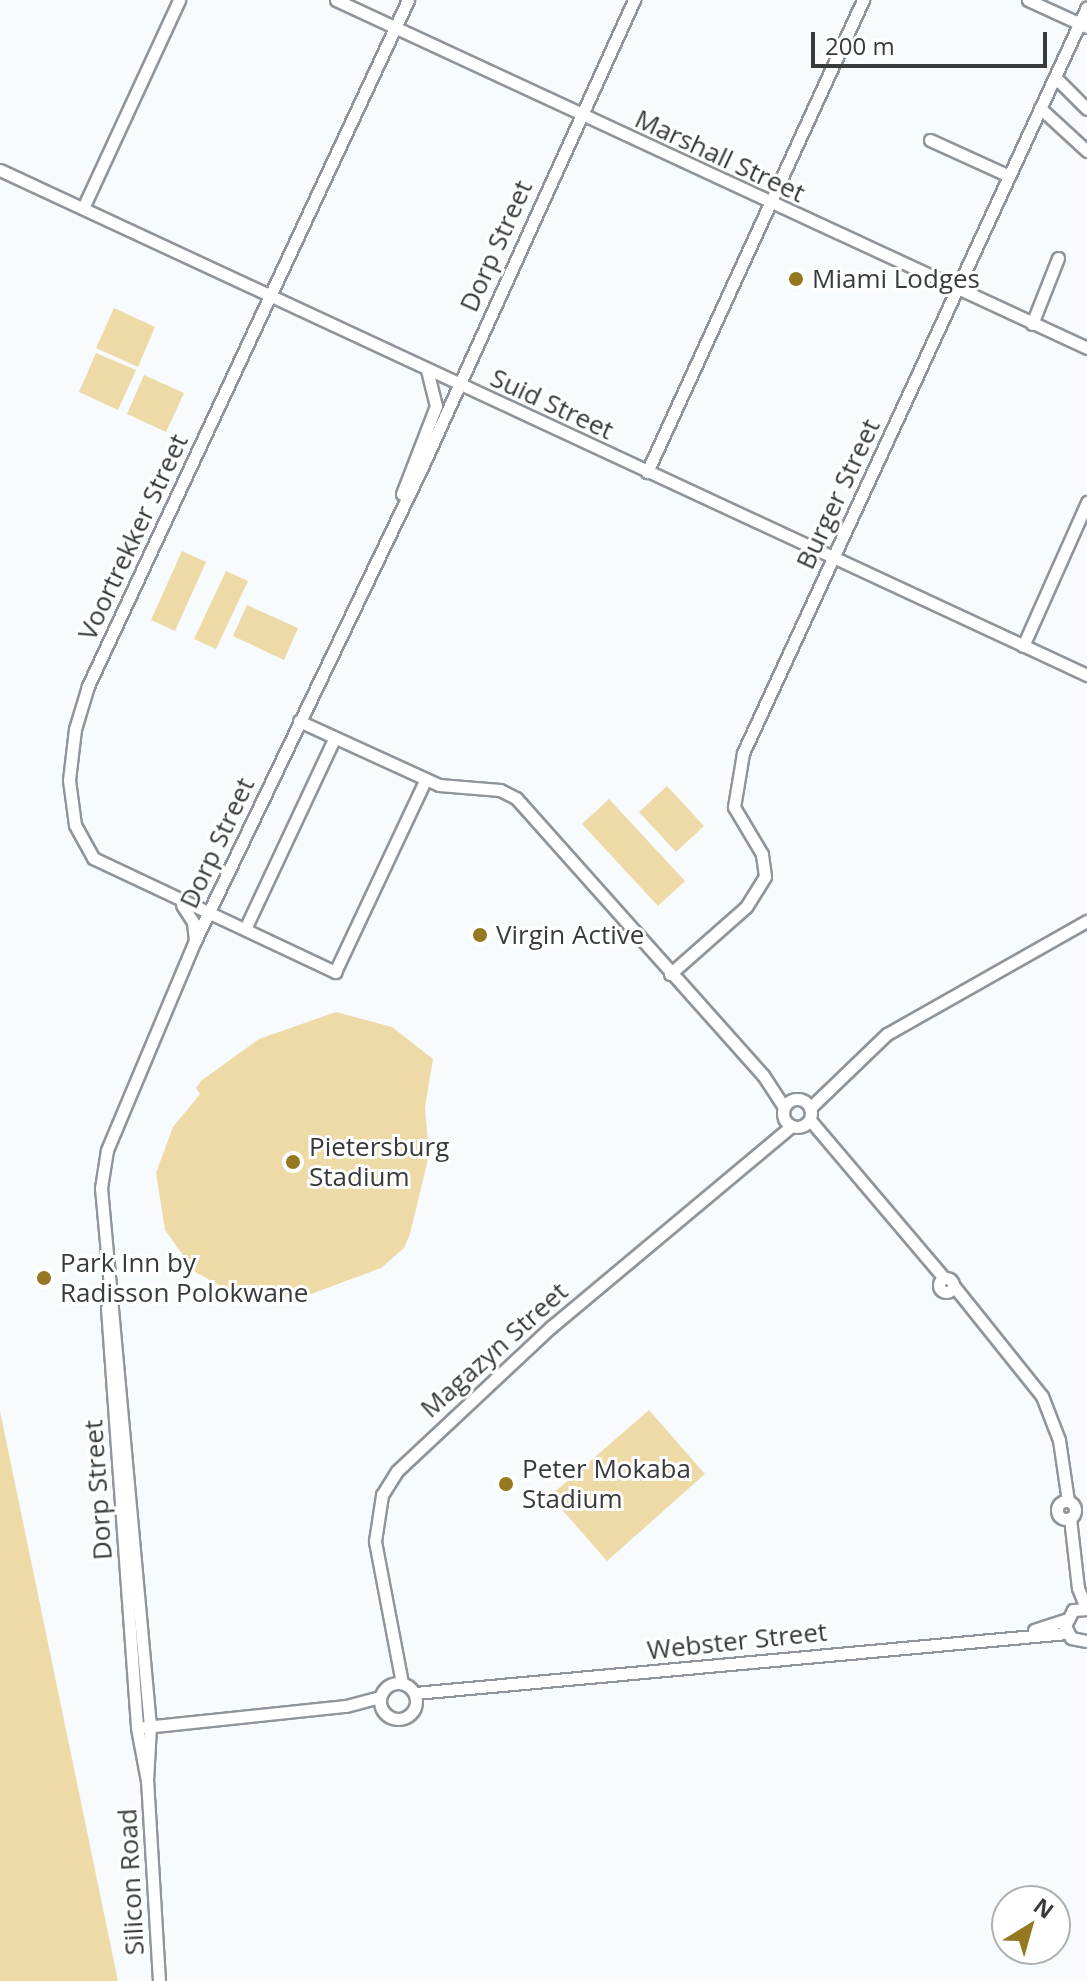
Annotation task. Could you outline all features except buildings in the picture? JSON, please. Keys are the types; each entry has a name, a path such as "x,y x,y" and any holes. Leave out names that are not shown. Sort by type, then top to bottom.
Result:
{"street":[{"path":"83,208 179,0"},
{"name":"Marshall Street","path":"336,0 1087,348"},
{"name":"Voortrekker Street","path":"408,0 88,686 71,755 71,810 86,851 179,902 335,972 426,779"},
{"name":"Dorp Street","path":"137,1728 129,1554 102,1203 115,1125 195,941 459,385 579,114 634,0"},
{"path":"647,472 863,0"},
{"path":"1028,0 1083,25"},
{"name":"Burger Street","path":"670,974 746,907 765,876 762,854 736,815 737,771 1040,108 1083,25 1087,7"},
{"path":"1055,77 1087,109"},
{"path":"1040,108 1087,151"},
{"path":"930,140 1009,176"},
{"name":"Suid Street","path":"0,170 1087,675"},
{"path":"1032,324 1058,258"},
{"name":"Dorp Street","path":"399,510 436,406 427,371"},
{"path":"1023,646 1086,508"},
{"path":"299,721 448,788 500,790 516,798 974,1314 1042,1396 1059,1440 1065,1476 1064,1501 1075,1508 1067,1518 1082,1609 1065,1620 1067,1633 1087,1641"},
{"path":"245,929 334,739"},
{"path":"179,902 193,922 195,941"},
{"name":"Magazyn Street","path":"402,1683 393,1651 375,1541 382,1495 397,1471 540,1337 907,1021 1087,921"},
{"name":"Dorp Street","path":"129,1554 150,1726"},
{"name":"Webster Street","path":"1026,1633 1065,1620"},
{"name":"Webster Street","path":"382,1697 400,1719 415,1699 453,1693 1026,1633 1067,1633"},
{"name":"Magazyn Street","path":"382,1697 393,1651"},
{"path":"137,1728 346,1706 382,1697 402,1683 415,1699"},
{"name":"Silicon Road","path":"150,1726 147,1781 159,1981"},
{"name":"Silicon Road","path":"137,1728 147,1781"}],"shaded area":[{"path":"114,308 155,327 138,367 96,348"},
{"path":"96,353 136,370 118,410 79,392"},
{"path":"144,375 184,393 166,432 127,414"},
{"path":"182,551 206,562 175,631 151,620"},
{"path":"226,571 248,581 216,649 194,639"},
{"path":"247,605 298,628 284,660 233,636"},
{"path":"667,786 704,826 676,852 639,812"},
{"path":"609,799 685,881 658,906 582,824"},
{"name":"Pietersburg Stadium","path":"336,1012 392,1027 433,1059 425,1107 429,1155 410,1234 404,1248 381,1268 303,1297 242,1298 195,1272 165,1230 156,1173 173,1127 200,1094 196,1088 202,1080 259,1039"},
{"name":"Peter Mokaba Stadium","path":"649,1410 705,1474 607,1561 550,1496"},
{"path":"0,1411 118,1981 0,1981"}],"place":[{"name":"Miami Lodges","path":"796,279"},
{"name":"Virgin Active","path":"480,935"},
{"name":"Pietersburg Stadium","path":"293,1162"},
{"name":"Park Inn by Radisson Polokwane","path":"44,1278"},
{"name":"Peter Mokaba Stadium","path":"506,1484"}]}
